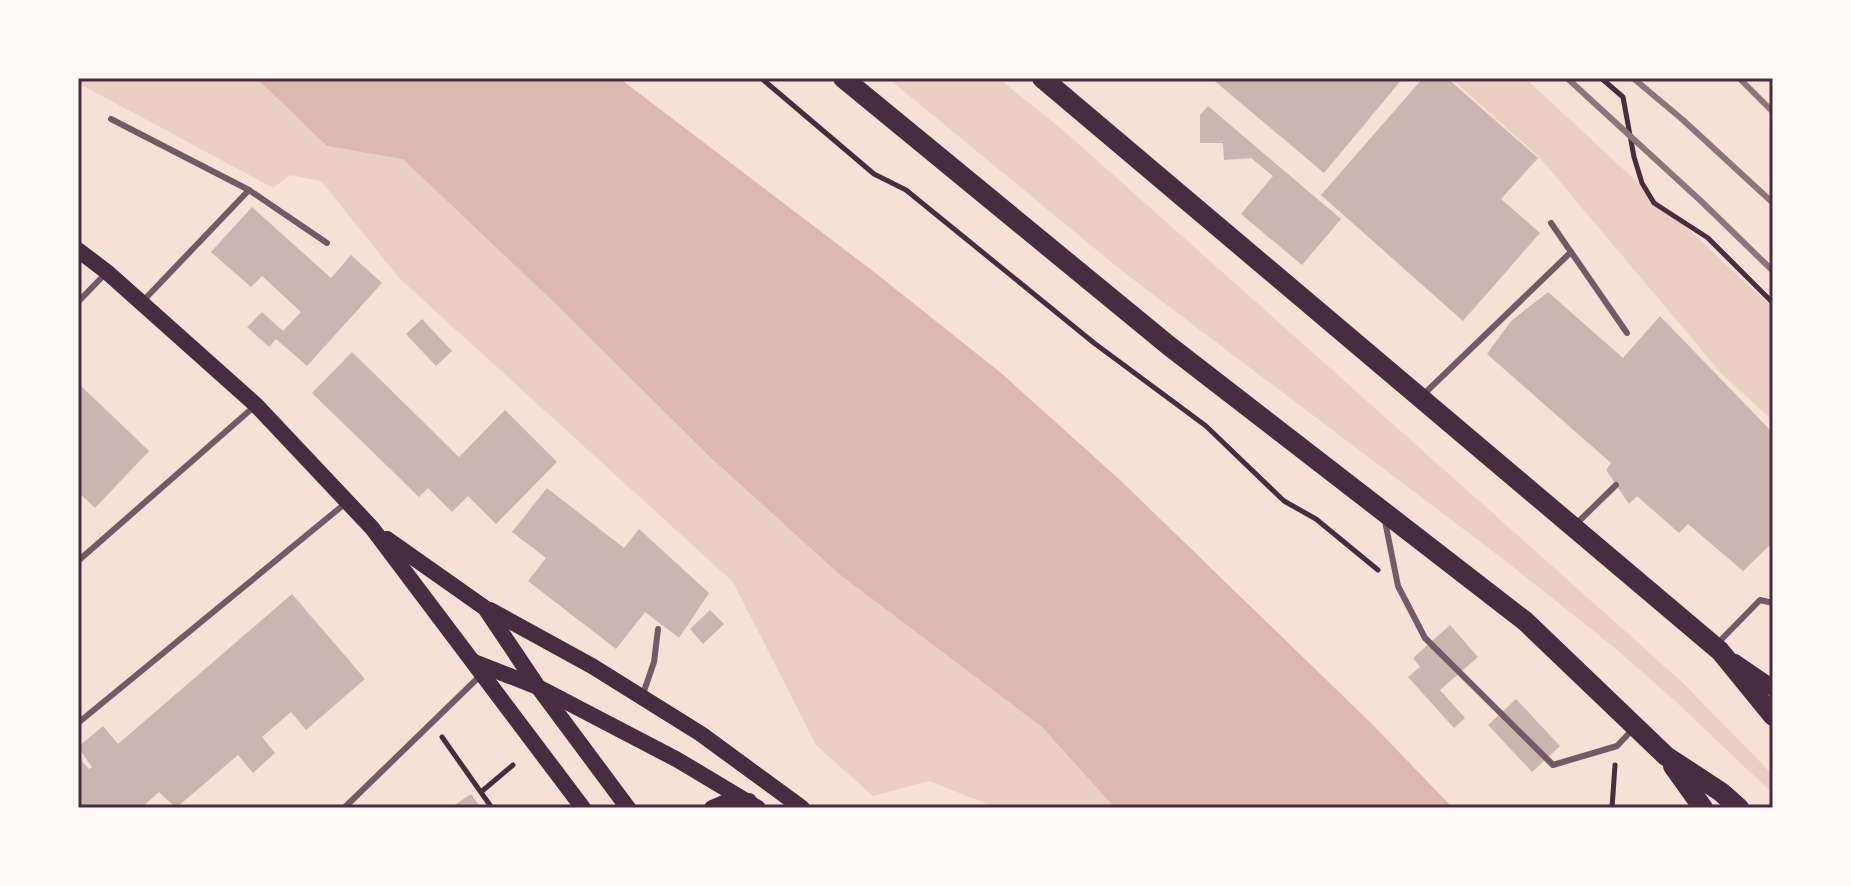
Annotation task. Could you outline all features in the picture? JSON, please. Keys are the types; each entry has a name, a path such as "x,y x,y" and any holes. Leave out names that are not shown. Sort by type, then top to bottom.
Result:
{"main road":[{"path":"843,78 1168,345 1525,621 1666,756 1721,792 1739,808"},
{"path":"1053,82 1573,528 1717,649 1773,688"},
{"path":"78,250 107,272 256,405 372,528 583,808"},
{"path":"372,528 485,608 592,666 723,748 802,808"},
{"path":"485,608 538,687 628,808"},
{"path":"1717,649 1773,716"},
{"path":"478,668 538,687 676,759 754,805"},
{"path":"1666,756 1703,808"},
{"path":"712,808 726,802 754,805"}],"lane":[{"path":"111,119 249,190 327,243"},
{"path":"141,303 249,190"},
{"path":"1551,223 1627,333"},
{"path":"1420,398 1571,252"},
{"path":"78,302 107,272"},
{"path":"78,561 256,405"},
{"path":"1573,528 1616,485"},
{"path":"78,723 347,502"},
{"path":"1383,513 1398,586 1425,638 1553,765 1617,746 1635,727"},
{"path":"1717,649 1760,600 1773,603"},
{"path":"642,697 654,662 658,629"},
{"path":"344,808 431,722 478,668"}],"path":[{"path":"761,78 874,174 906,190 1094,343 1206,426 1284,501 1316,519 1398,586"},
{"path":"1601,78 1623,97 1634,157 1642,183 1654,203 1708,238 1773,303"},
{"path":"431,722 492,808"},
{"path":"1612,808 1617,746"},
{"path":"481,792 513,765"}],"shaded area":[{"path":"78,78 256,78 327,146 403,158 711,458 839,574 1042,727 1115,808 997,808 929,781 873,796 816,745 733,582 399,278 321,181 290,175 273,188 78,83"},
{"path":"256,78 619,78 1001,373 1120,480 1371,723 1453,808 1115,808 1042,727 839,574 711,458 403,159 327,146"},
{"path":"888,78 998,78 1063,130 1681,681 1773,775 1773,794 1616,649 1503,559 1122,271"},
{"path":"1451,78 1525,78 1773,308 1773,421 1721,373 1540,158"}],"building":[{"path":"1211,78 1403,78 1324,173"},
{"path":"1423,78 1447,78 1538,158 1501,199 1540,233 1463,321 1321,195"},
{"path":"1208,106 1341,219 1302,265 1241,214 1273,176 1251,158 1224,160 1223,143 1200,143 1200,115"},
{"path":"252,207 331,278 351,255 382,283 307,366 276,339 269,347 247,327 262,312 283,331 301,312 262,276 251,287 211,252"},
{"path":"1548,292 1623,358 1660,316 1773,433 1773,542 1743,571 1688,524 1679,533 1637,496 1629,504 1606,470 1611,463 1487,354 1511,321"},
{"path":"422,319 452,351 436,366 406,334"},
{"path":"352,352 459,457 505,410 557,462 496,524 468,496 452,512 428,488 419,497 312,393"},
{"path":"78,383 149,451 95,508 78,492"},
{"path":"547,488 624,548 639,529 709,593 679,638 645,612 616,649 528,581 546,558 512,532"},
{"path":"292,594 365,679 306,730 291,712 262,737 275,753 253,773 238,755 176,808 159,792 141,808 78,808 78,757 89,769 92,767 78,747 103,726 118,744"},
{"path":"710,610 724,624 703,644 690,629"},
{"path":"1450,625 1478,657 1440,690 1465,718 1454,728 1408,677 1420,667 1413,658"},
{"path":"1516,699 1560,746 1532,772 1488,725"},
{"path":"471,794 481,808 450,808"}],"railway":[{"path":"1567,78 1773,271"},
{"path":"1633,78 1773,203"},
{"path":"1739,78 1773,112"}]}
